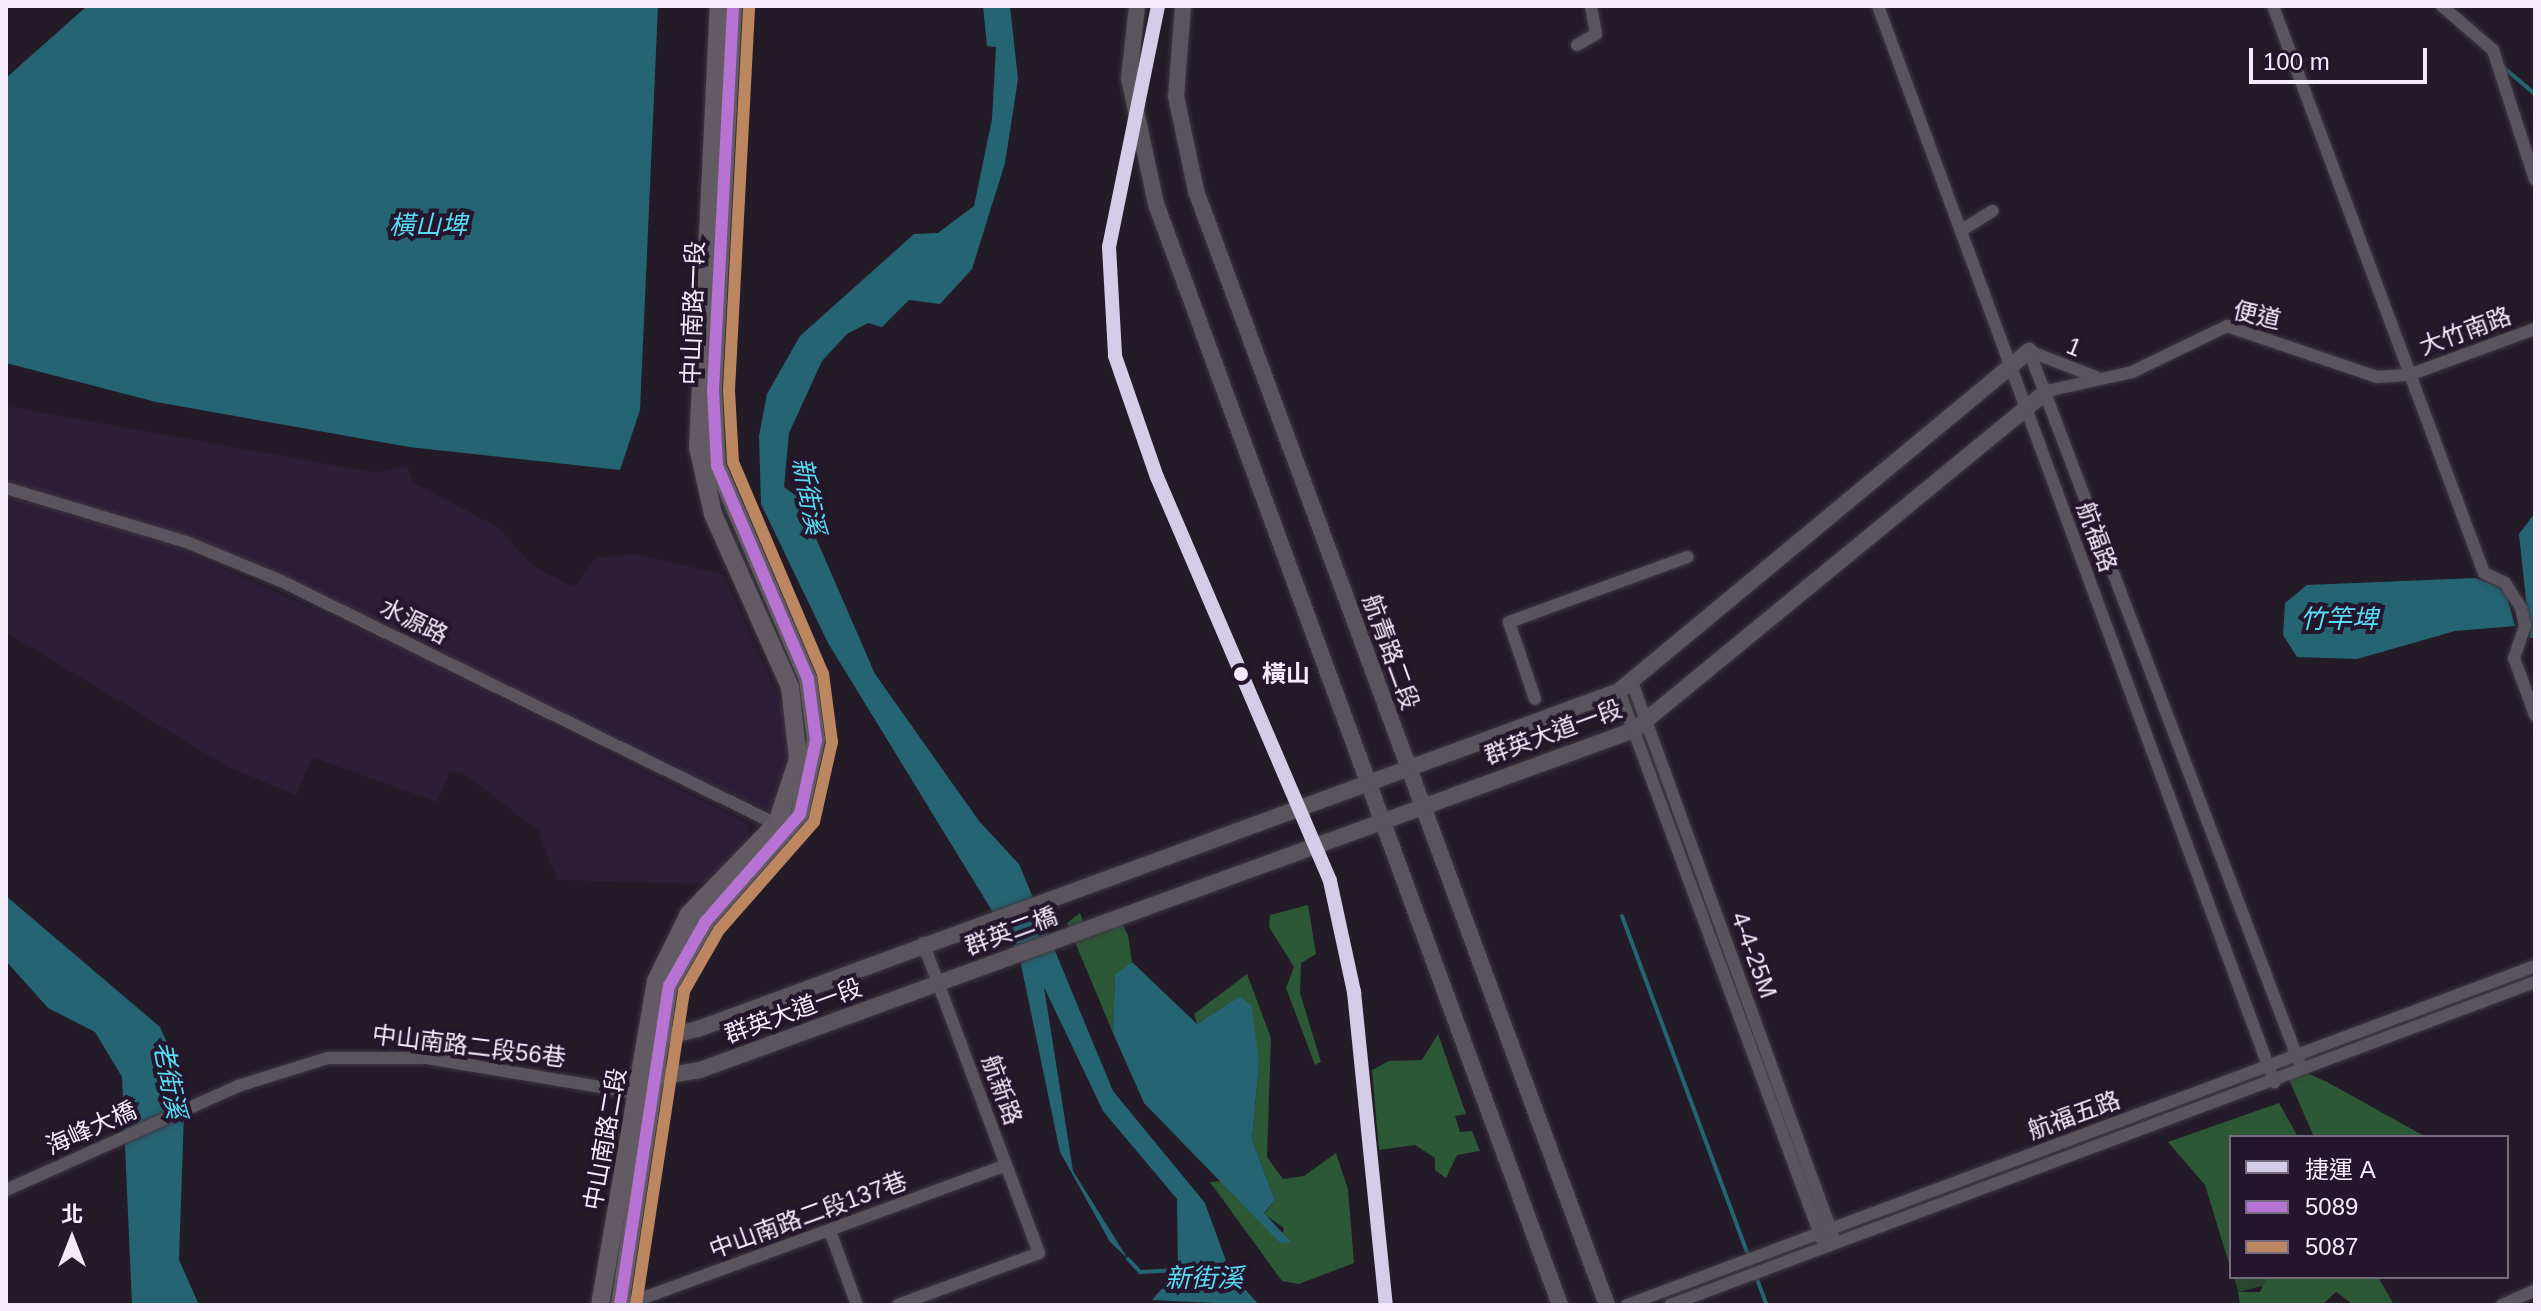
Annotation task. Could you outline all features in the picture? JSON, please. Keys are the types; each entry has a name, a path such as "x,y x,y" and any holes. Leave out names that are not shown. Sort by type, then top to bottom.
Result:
{"main road":[{"name":"中山南路一段","path":"719,6 698,447 713,514 797,711 798,759 782,827"},
{"name":"中山南路一段","path":"663,984 706,921 782,827 809,780 816,712 717,466 713,390 733,6"},
{"name":"中山南路二段","path":"600,1305 663,984"},
{"name":"中山南路二段","path":"622,1305 645,1086"}],"street":[{"path":"1137,6 1129,78 1156,204 1385,819 1560,1305"},
{"name":"航青路二段","path":"1183,6 1181,141 1421,806 1607,1305"},
{"path":"1577,45 1596,34 1591,6"},
{"name":"航福路","path":"1878,6 2027,403 2274,1082"},
{"path":"2273,6 2484,573 2505,583 2521,608 2525,626 2514,658 2535,715"},
{"path":"2442,6 2493,50 2535,179"},
{"path":"1962,230 1993,211"},
{"name":"便道","path":"2099,378 2132,372 2227,326 2377,377 2409,375"},
{"name":"大竹南路","path":"2409,375 2535,329"},
{"name":"群英大道一段","path":"1061,891 1371,783 1626,686 2010,360 2029,351"},
{"name":"航福路","path":"2029,351 2047,391 2302,1073"},
{"name":"1","path":"2029,351 2099,378"},
{"name":"1","path":"2047,391 2099,378"},
{"name":"群英大道一段","path":"1077,932 1640,726 2027,403 2047,391"},
{"name":"水源路","path":"6,488 189,543 281,581 782,827"},
{"path":"1535,699 1509,622 1688,557"},
{"name":"4-4-25M","path":"1626,686 1830,1244"},
{"name":"群英二橋","path":"947,934 1061,891"},
{"name":"群英二橋","path":"960,976 1077,932"},
{"name":"群英大道一段","path":"653,1039 698,1029 947,934"},
{"name":"航新路","path":"898,1305 1039,1253 923,943"},
{"name":"航福五路","path":"1627,1305 2535,966"},
{"name":"群英大道一段","path":"645,1086 700,1070 960,976"},
{"name":"航福五路","path":"1670,1305 2302,1073 2535,982"},
{"name":"中山南路二段56巷","path":"238,1086 364,1054 645,1086"},
{"name":"海峰大橋","path":"6,1190 238,1086"},
{"name":"中山南路二段137巷","path":"622,1305 1006,1165"},
{"path":"830,1231 857,1305"},
{"path":"2502,1305 2535,1290"}],"shaded area":[{"path":"6,406 377,473 406,466 414,483 496,526 533,566 574,587 596,558 634,554 723,574 785,710 788,768 777,801 771,812 203,543 6,480"},
{"path":"6,496 169,544 390,643 749,824 748,846 708,884 557,880 538,830 463,773 450,772 437,802 312,757 296,795 228,767 6,632"}],"green space":[{"path":"1308,905 1316,954 1301,963 1300,993 1321,1062 1315,1065 1286,988 1294,967 1269,927 1270,915"},
{"path":"1080,913 1086,928 1121,922 1128,935 1132,962 1115,976 1113,1033 1067,923"},
{"path":"1247,974 1271,1038 1267,1157 1283,1179 1304,1176 1336,1153 1348,1189 1354,1263 1299,1284 1282,1281 1210,1182 1224,1181 1280,1243 1284,1228 1264,1214 1275,1200 1252,1140 1259,1064 1240,996 1197,1024 1194,1014"},
{"path":"1438,1034 1466,1114 1455,1116 1460,1132 1472,1131 1480,1151 1457,1155 1446,1178 1435,1170 1435,1158 1415,1145 1379,1150 1372,1070 1389,1061 1422,1060"},
{"path":"2281,1061 2329,1083 2422,1135 2313,1135"},
{"path":"2279,1103 2297,1135 2229,1135 2229,1263 2205,1185 2168,1142"},
{"path":"2235,1279 2267,1279 2267,1285 2238,1292"},
{"path":"2266,1279 2379,1279 2394,1305 2354,1305 2336,1292 2322,1305 2240,1305 2238,1292 2260,1292"}],"water":[{"name":"橫山埤","path":"87,6 658,6 640,410 620,470 409,447 156,402 6,363 6,78"},
{"name":"新街溪","path":"983,6 1010,6 1018,79 1005,163 972,269 940,304 909,300 882,327 868,323 847,334 822,361 789,433 784,487 798,497 875,674 979,821 1019,864 1113,1091 1205,1203 1230,1272 1259,1305 1152,1300 1178,1270 1177,1199 1103,1111 1044,987 1073,1171 1128,1259 1110,1242 1060,1152 1019,955 828,643 761,504 759,436 767,394 800,336 914,234 938,233 974,206 992,119 996,47 987,46"},
{"path":"2535,513 2535,638 2530,638 2519,534"},
{"name":"竹竿埤","path":"2475,578 2505,589 2515,626 2455,631 2357,659 2297,657 2283,635 2285,603 2307,585"},
{"name":"老街溪","path":"6,896 160,1027 185,1082 179,1260 199,1305 132,1305 122,1077 95,1032 48,1008 6,961"},
{"path":"1132,962 1197,1024 1240,996 1252,1007 1259,1064 1252,1140 1275,1200 1264,1213 1291,1242 1280,1243 1144,1103 1113,1033 1115,975"}],"waterway":[{"path":"2503,67 2535,94"},
{"path":"1622,916 1767,1305"},
{"name":"新街溪","path":"1128,1259 1140,1272 1178,1270"}],"metro line":[{"name":"A","path":"1158,6 1109,247 1115,356 1157,477 1330,881 1354,992 1386,1305"}],"transit line":[{"name":"5089","path":"620,1305 669,986 706,921 800,814 816,740 808,679 717,466 713,390 733,6"},
{"name":"5087","path":"636,1305 684,991 719,930 814,822 832,742 823,674 733,462 729,390 749,7"}],"place":[{"name":"橫山","path":"1241,674"}]}
